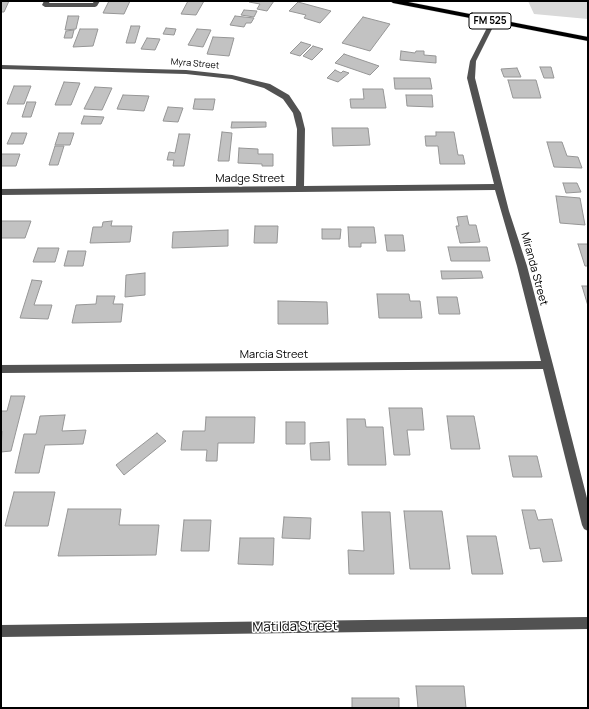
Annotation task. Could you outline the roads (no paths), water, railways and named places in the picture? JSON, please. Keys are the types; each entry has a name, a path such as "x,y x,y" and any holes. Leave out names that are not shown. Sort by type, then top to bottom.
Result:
{"main road":[{"name":"FM 525","path":"393,1 588,39"}],"street":[{"path":"47,1 45,5 95,5 97,1"},
{"name":"Miranda Street","path":"493,21 473,61 471,78 499,187 522,266 548,365 588,525"},
{"name":"Myra Street","path":"1,67 186,72 232,77 267,86 286,97 297,112 301,129 300,190"},
{"name":"Madge Street","path":"1,192 499,187"},
{"name":"Marcia Street","path":"1,368 548,365"},
{"name":"Matilda Street","path":"1,631 588,623"}]}
